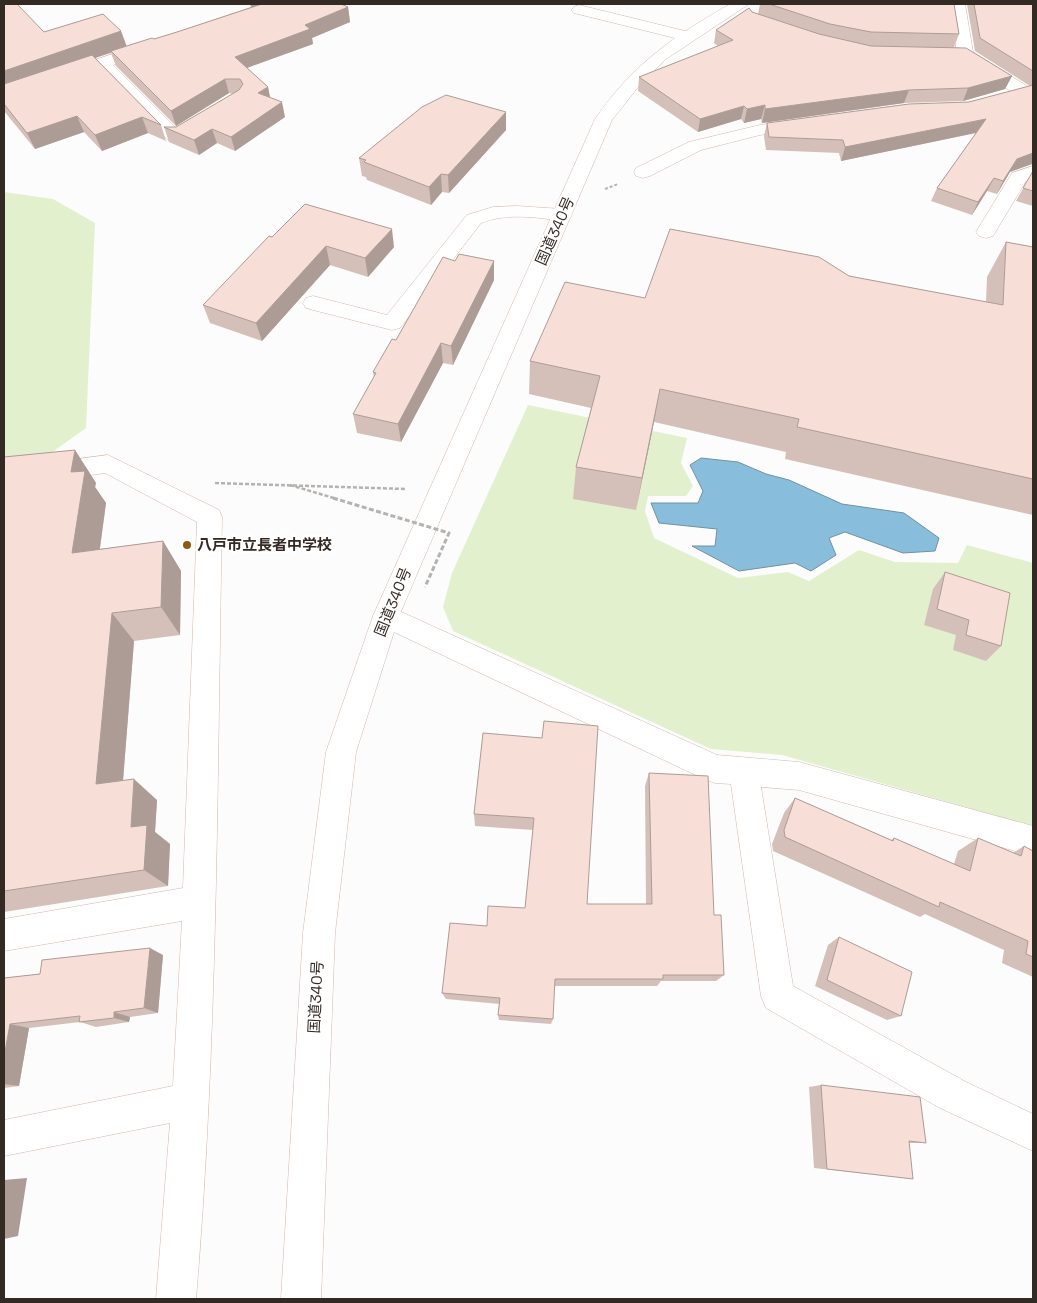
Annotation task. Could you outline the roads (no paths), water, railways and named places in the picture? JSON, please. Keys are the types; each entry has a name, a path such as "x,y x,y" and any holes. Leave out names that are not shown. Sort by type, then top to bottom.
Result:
{"main road":[{"name":"国道340号","path":"301,1299 319,933 338,771 341,752 386,616 604,119 637,77 665,52 687,36 741,4"},
{"path":"957,4 965,54"},
{"path":"579,10 614,11 687,36"},
{"path":"4,96 167,42"},
{"path":"945,53 965,54 1030,93"},
{"path":"102,63 174,136 212,113"},
{"path":"998,99 1030,93"},
{"path":"642,172 695,146 760,130 817,122"},
{"path":"986,232 1019,177 1033,171"},
{"path":"313,303 392,323 474,219 484,214 543,212 562,215"},
{"path":"4,478 108,464 210,517 198,918 190,1101 176,1299"},
{"path":"386,616 716,769 799,776 1033,841"},
{"path":"744,771 778,996 953,1095 1033,1133"},
{"path":"4,935 198,918"},
{"path":"4,1138 190,1101"}],"water":[{"path":"701,458 738,462 766,474 789,480 842,504 904,513 939,538 935,551 903,553 845,532 829,538 836,555 811,571 795,563 739,571 692,546 715,546 717,529 659,523 651,503 698,503 703,491 690,465"}],"place":[{"name":"八戸市立長者中学校","path":"187,545"}]}
